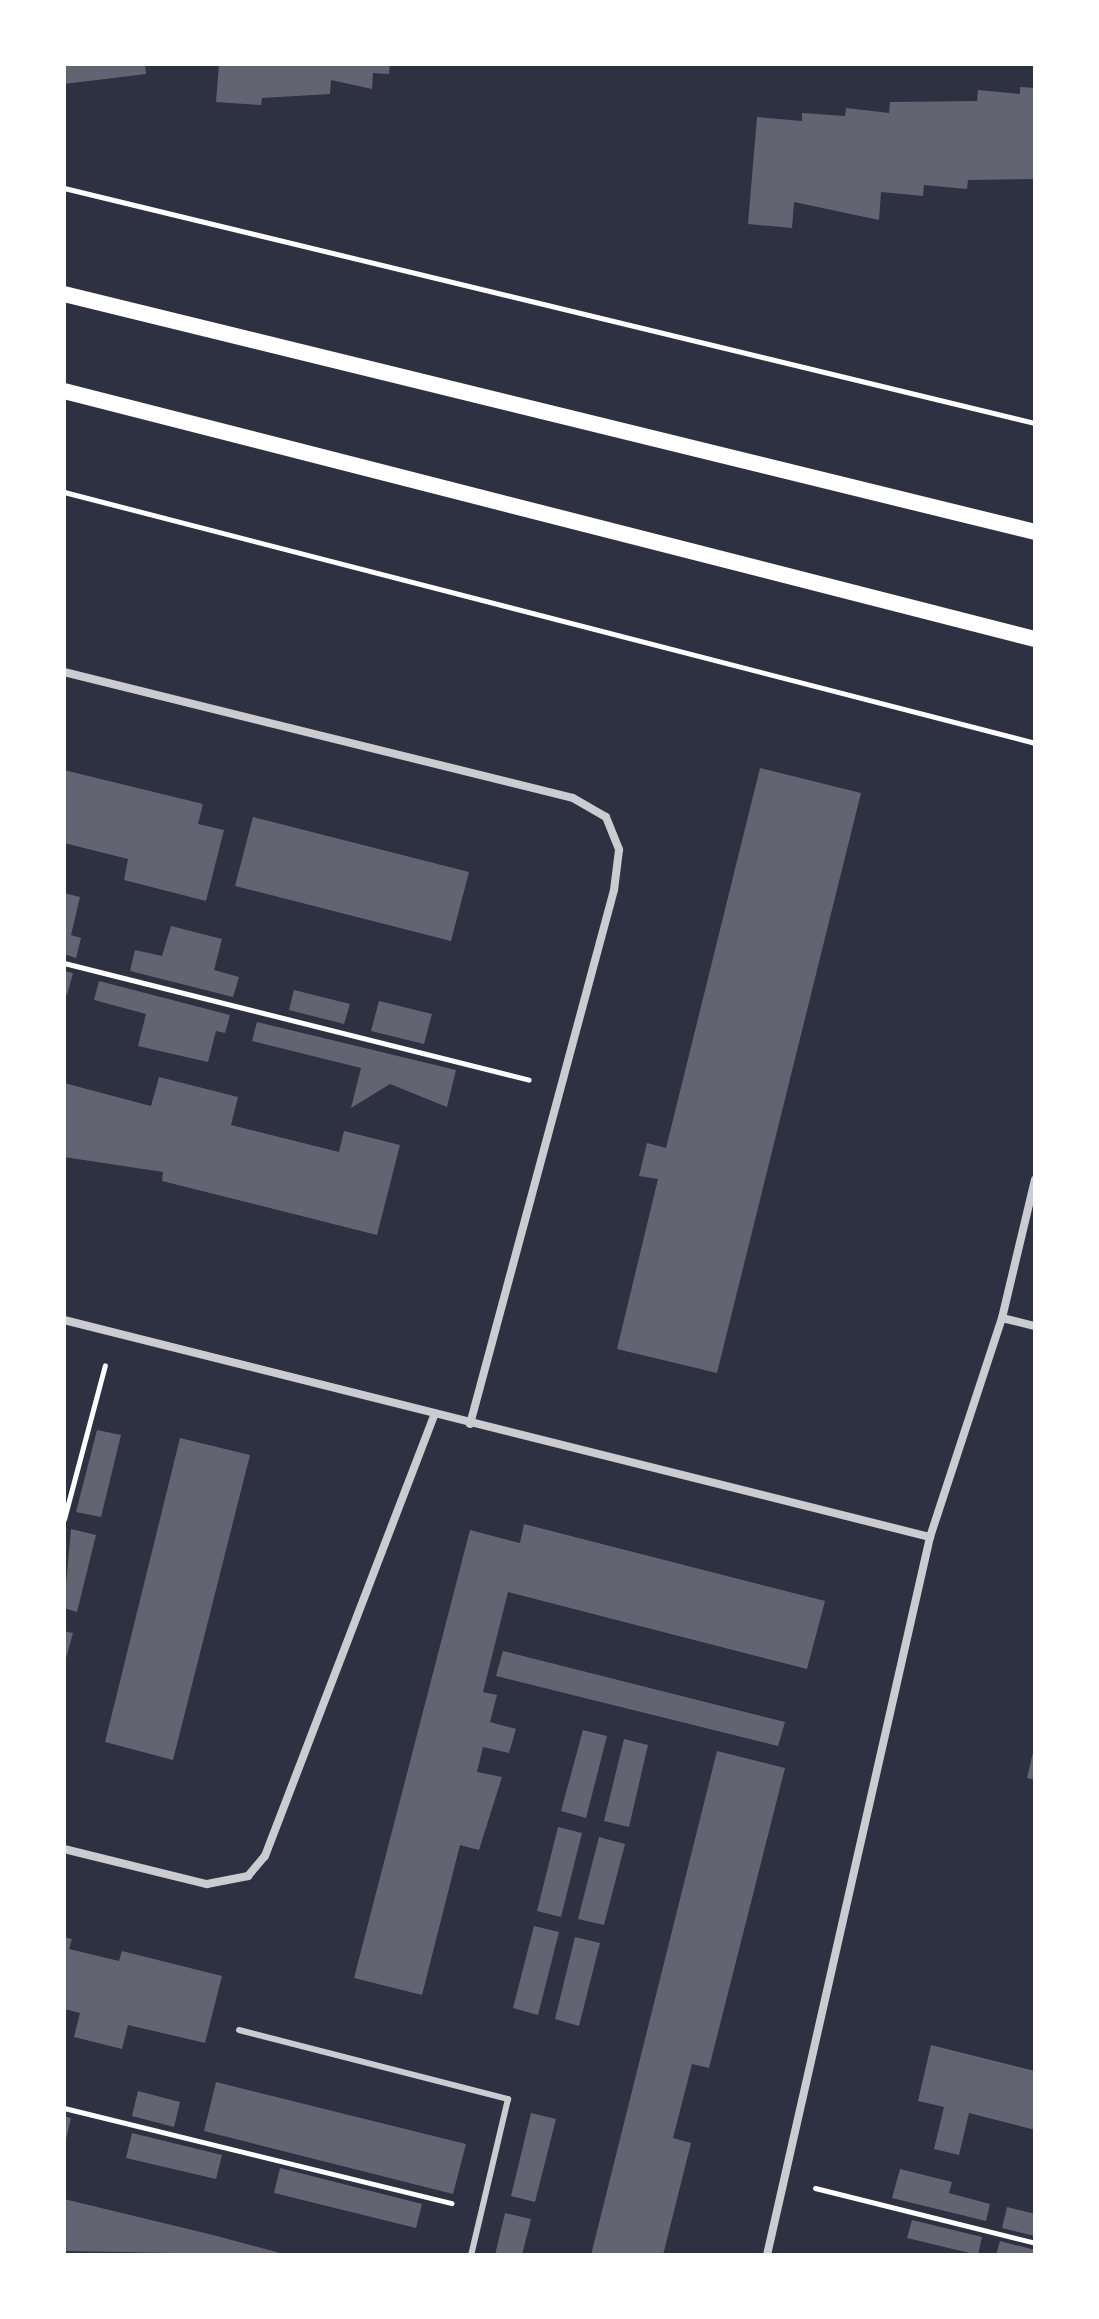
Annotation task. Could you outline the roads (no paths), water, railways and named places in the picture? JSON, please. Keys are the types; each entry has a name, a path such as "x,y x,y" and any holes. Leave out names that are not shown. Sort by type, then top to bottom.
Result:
{"main road":[{"path":"64,294 1035,532"},
{"path":"64,391 1035,639"}],"street":[{"path":"64,672 573,798 606,817 619,850 614,890 470,1424"},
{"path":"767,2255 930,1537 1002,1318 1035,1180"},
{"path":"1002,1318 1035,1326"},
{"path":"64,1320 930,1537"},
{"path":"64,1849 207,1884 248,1876 265,1856 434,1415"}],"lane":[{"path":"239,2030 508,2099 471,2255"}]}
